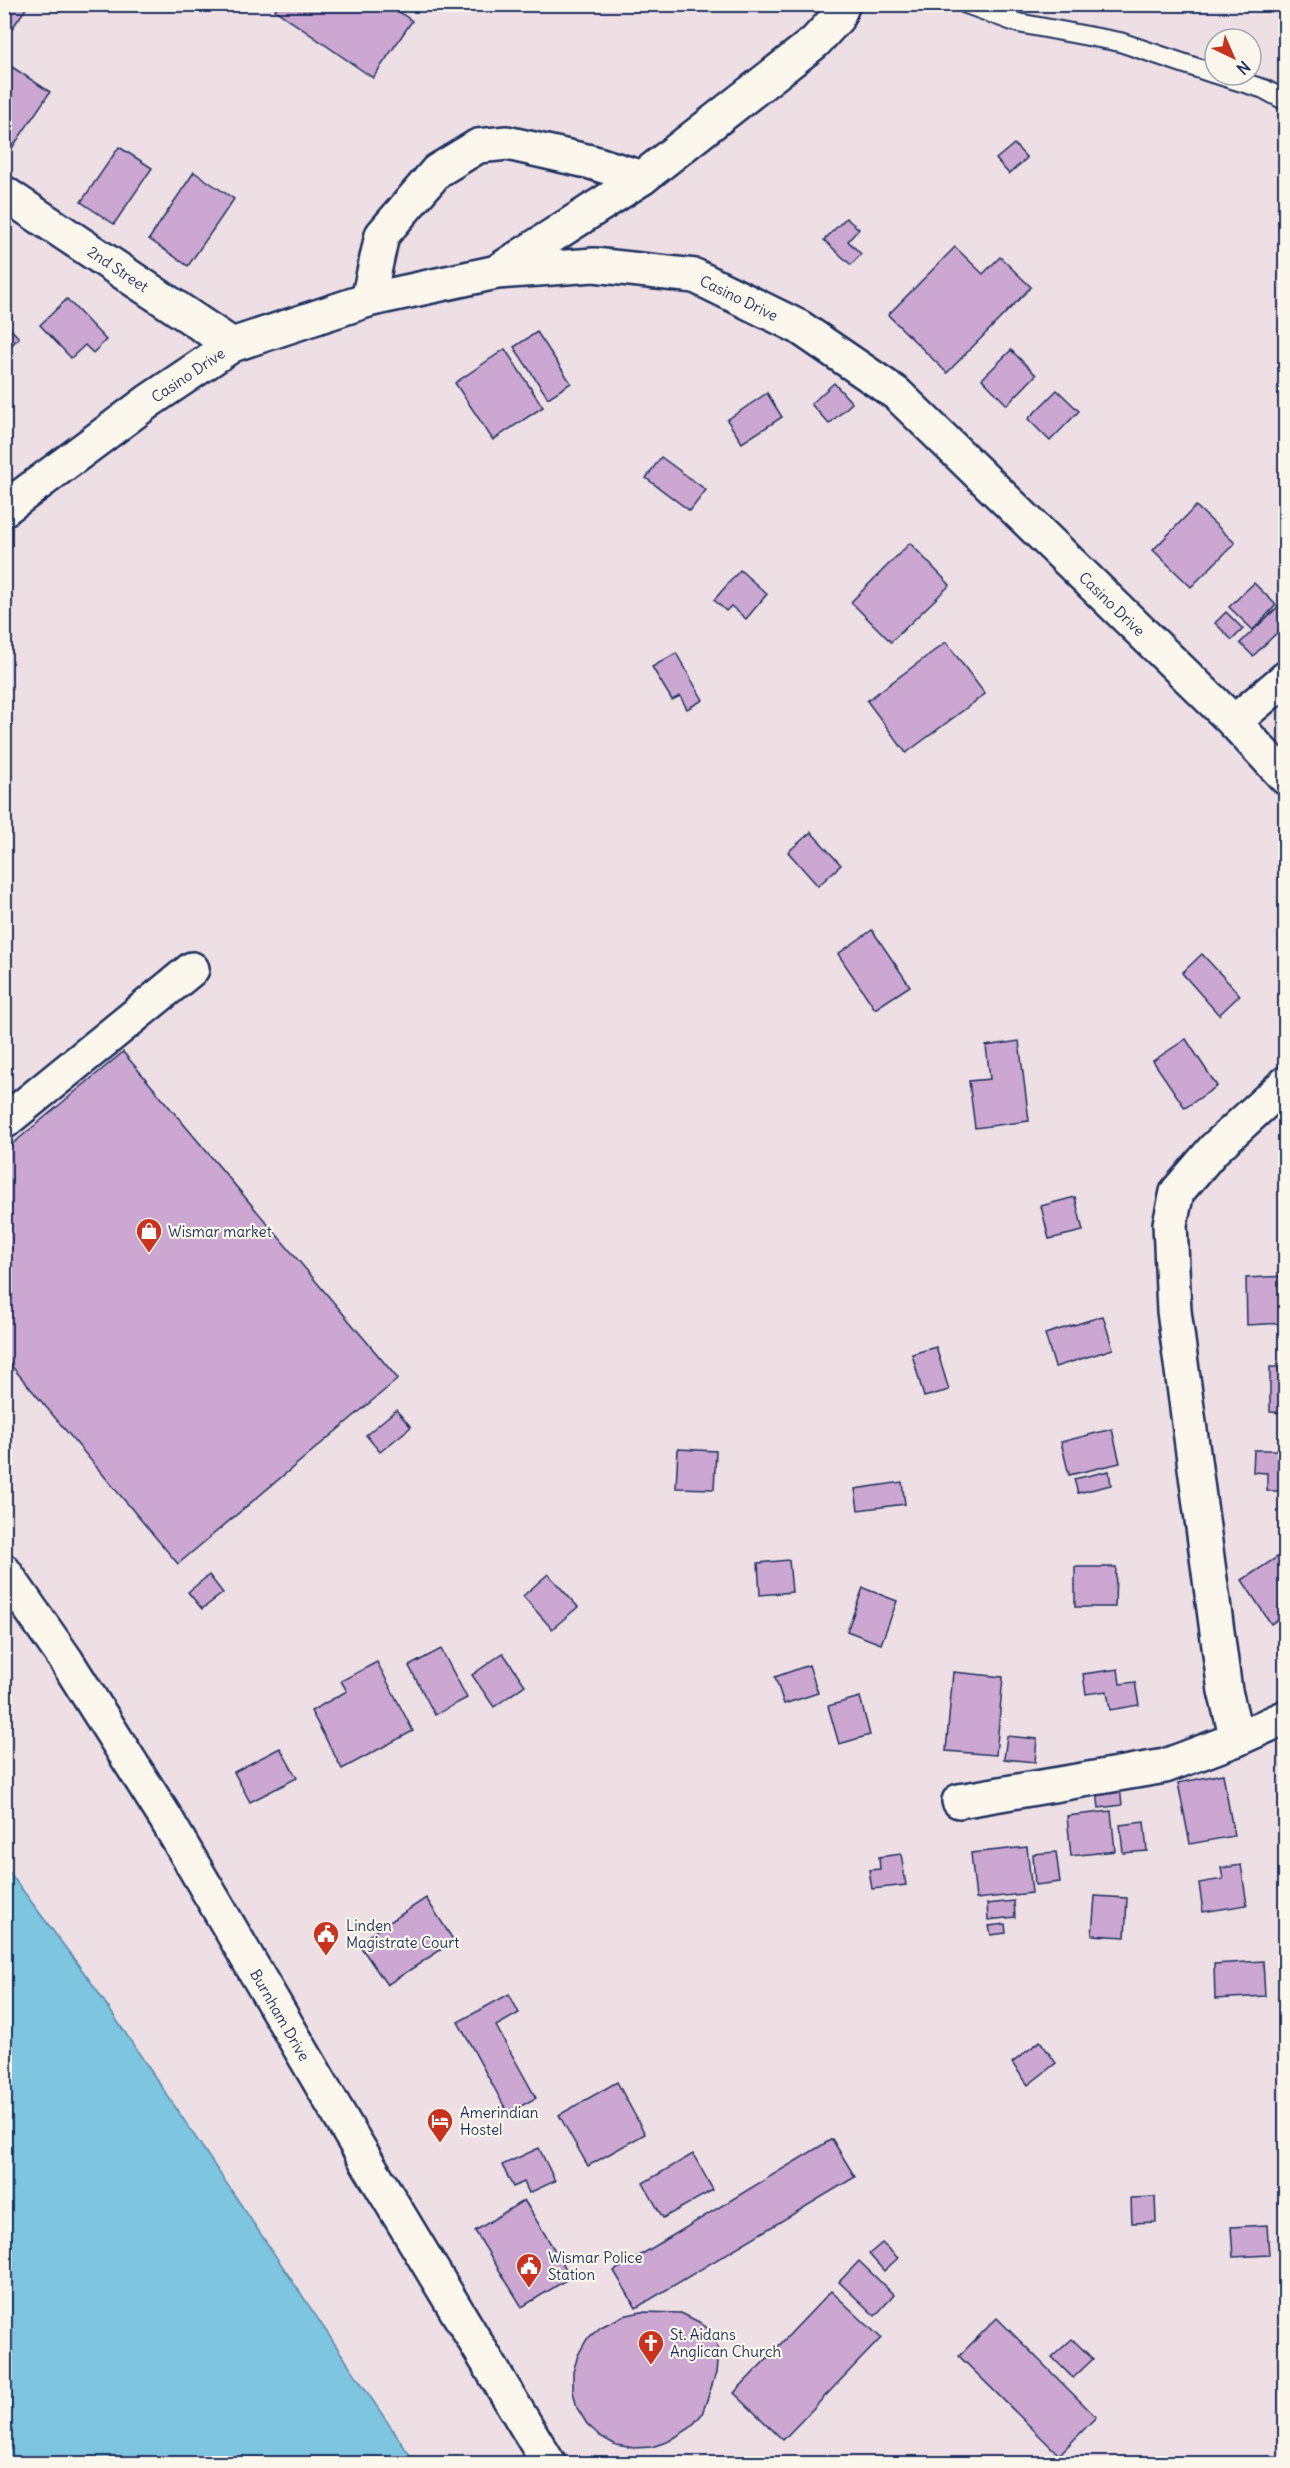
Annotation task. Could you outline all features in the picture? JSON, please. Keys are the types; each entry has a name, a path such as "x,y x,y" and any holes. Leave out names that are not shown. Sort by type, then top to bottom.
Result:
{"street":[{"path":"497,272 642,178 815,42 834,9"},
{"path":"368,300 382,235 437,171 478,146 507,143 591,162 642,178"},
{"name":"2nd Street","path":"4,193 232,345"},
{"name":"Casino Drive","path":"4,509 149,401 232,345 368,300 497,272 594,265 695,276 799,327 897,394 1234,722 1286,778"},
{"path":"1234,722 1286,678"},
{"path":"4,1122 192,969"},
{"path":"1238,1739 1225,1691 1175,1323 1170,1224 1177,1192 1214,1149 1286,1083"},
{"name":"Burnham Drive","path":"4,1571 72,1669 159,1807 351,2138 549,2463"},
{"path":"959,1801 1165,1766 1238,1739 1286,1717"}],"lane":[{"path":"966,4 1018,23 1120,42 1203,69"},
{"path":"1258,87 1286,101"}],"water":[{"path":"4,1865 91,1982 415,2463 5,2463"}],"building":[{"path":"4,4 29,4 4,40"},
{"path":"279,4 388,4 412,21 373,78 275,10"},
{"path":"6,63 50,92 8,154 4,151"},
{"path":"1014,144 1027,158 1009,174 996,159"},
{"path":"119,147 152,168 114,224 81,202"},
{"path":"194,172 234,199 188,266 149,239"},
{"path":"846,218 859,229 848,241 861,254 851,265 824,240"},
{"path":"955,247 983,274 1000,257 1031,287 947,373 888,315"},
{"path":"67,299 106,340 93,353 85,345 71,358 40,325"},
{"path":"4,322 19,338 4,352"},
{"path":"537,332 571,383 548,398 514,347"},
{"path":"505,349 543,407 493,440 455,383"},
{"path":"1011,350 1036,375 1007,405 982,379"},
{"path":"834,383 852,403 829,424 811,404"},
{"path":"1057,390 1079,411 1050,441 1028,419"},
{"path":"767,393 782,417 742,443 727,420"},
{"path":"661,457 706,490 690,511 646,478"},
{"path":"1196,506 1235,543 1191,587 1153,550"},
{"path":"910,543 950,585 891,642 851,602"},
{"path":"740,570 767,594 746,619 731,606 726,611 714,600"},
{"path":"1254,583 1276,605 1253,630 1229,607"},
{"path":"1286,599 1286,624 1253,656 1240,643"},
{"path":"1226,612 1243,629 1232,640 1215,623"},
{"path":"946,642 985,694 906,753 867,701"},
{"path":"676,653 703,700 687,709 680,696 672,700 652,667"},
{"path":"811,832 841,865 818,886 788,852"},
{"path":"872,930 910,986 875,1009 838,954"},
{"path":"1202,954 1240,995 1219,1015 1182,973"},
{"path":"1186,1039 1217,1086 1185,1108 1153,1061"},
{"path":"1019,1041 1029,1121 975,1128 969,1081 990,1079 986,1046"},
{"name":"Wismar market","path":"123,1052 398,1379 178,1564 4,1357 4,1151"},
{"path":"1075,1197 1083,1231 1049,1239 1041,1206"},
{"path":"1286,1276 1286,1323 1247,1325 1246,1278"},
{"path":"1103,1316 1113,1349 1055,1367 1045,1334"},
{"path":"936,1347 949,1390 924,1397 912,1354"},
{"path":"1270,1367 1286,1367 1286,1413 1270,1412"},
{"path":"396,1410 411,1427 380,1452 366,1435"},
{"path":"1112,1429 1120,1463 1069,1475 1061,1442"},
{"path":"678,1449 716,1451 714,1489 676,1488"},
{"path":"1254,1450 1286,1450 1286,1491 1267,1491 1267,1473 1253,1472"},
{"path":"1109,1471 1111,1485 1078,1493 1074,1479"},
{"path":"902,1482 905,1504 858,1510 855,1489"},
{"path":"1282,1554 1286,1559 1286,1614 1271,1624 1242,1580"},
{"path":"789,1560 792,1592 760,1595 758,1563"},
{"path":"1075,1567 1116,1567 1115,1607 1075,1607"},
{"path":"548,1574 578,1607 552,1629 523,1596"},
{"path":"209,1575 223,1593 202,1609 188,1592"},
{"path":"863,1588 897,1601 881,1644 847,1631"},
{"path":"441,1649 467,1698 435,1715 409,1666"},
{"path":"503,1653 525,1685 494,1707 472,1675"},
{"path":"377,1662 413,1731 342,1769 311,1711 347,1691 341,1681"},
{"path":"809,1665 818,1693 784,1704 775,1677"},
{"path":"1118,1669 1120,1684 1135,1682 1139,1705 1110,1710 1107,1691 1086,1694 1083,1674"},
{"path":"953,1672 1003,1677 996,1755 946,1751"},
{"path":"860,1697 870,1735 839,1744 828,1706"},
{"path":"1007,1736 1037,1739 1035,1762 1004,1759"},
{"path":"280,1748 297,1778 250,1802 234,1772"},
{"path":"1223,1774 1234,1836 1190,1844 1178,1783"},
{"path":"1120,1788 1122,1805 1099,1808 1097,1791"},
{"path":"1111,1811 1115,1851 1071,1856 1067,1816"},
{"path":"1144,1822 1147,1851 1123,1853 1120,1825"},
{"path":"1027,1847 1032,1893 976,1899 971,1853"},
{"path":"1056,1852 1060,1882 1035,1885 1033,1854"},
{"path":"901,1854 906,1885 872,1889 869,1870 880,1869 879,1857"},
{"path":"1241,1865 1247,1905 1203,1912 1199,1883 1223,1879 1221,1868"},
{"path":"1095,1896 1127,1898 1125,1937 1092,1935"},
{"path":"426,1898 454,1941 387,1985 358,1943"},
{"path":"1014,1901 1015,1917 988,1920 987,1904"},
{"path":"1005,1924 1006,1933 991,1935 989,1926"},
{"path":"1263,1961 1265,1996 1215,1999 1214,1964"},
{"path":"509,1994 519,2013 496,2026 536,2098 508,2113 458,2022"},
{"path":"1040,2041 1056,2063 1028,2085 1012,2063"},
{"path":"617,2082 645,2134 588,2166 559,2115"},
{"path":"832,2139 855,2177 636,2308 614,2271"},
{"path":"539,2148 555,2181 529,2193 524,2182 513,2187 502,2165"},
{"path":"693,2154 713,2190 663,2218 643,2183"},
{"path":"1155,2197 1156,2222 1132,2223 1131,2198"},
{"path":"524,2200 571,2277 522,2307 475,2231"},
{"path":"1267,2225 1269,2255 1233,2257 1231,2227"},
{"path":"882,2243 898,2258 884,2271 869,2254"},
{"path":"859,2261 894,2295 875,2316 839,2282"},
{"path":"831,2291 881,2338 783,2440 734,2393"},
{"path":"641,2312 681,2313 699,2322 714,2333 718,2352 716,2373 702,2414 690,2428 669,2441 652,2447 634,2448 616,2445 600,2436 587,2424 577,2408 573,2391 573,2372 578,2355 587,2339 601,2327 623,2316"},
{"path":"997,2318 1096,2417 1059,2455 959,2356"},
{"path":"1072,2339 1093,2359 1073,2378 1052,2357"}],"place":[{"name":"Wismar market","path":"149,1254"},
{"name":"Linden Magistrate Court","path":"326,1957"},
{"name":"Amerindian Hostel","path":"440,2144"},
{"name":"Wismar Police Station","path":"529,2289"},
{"name":"St. Aidans Anglican Church","path":"651,2366"}]}
